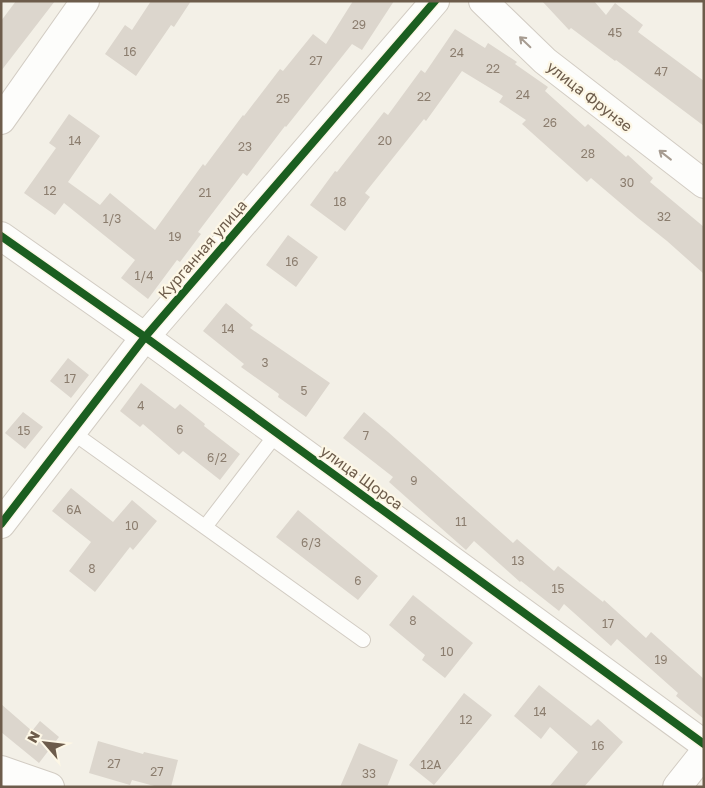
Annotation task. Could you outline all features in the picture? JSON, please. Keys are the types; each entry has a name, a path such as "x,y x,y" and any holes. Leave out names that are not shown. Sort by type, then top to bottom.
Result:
{"street":[{"path":"1,120 85,1"},
{"name":"Курганная улица","path":"1,524 145,337 435,1"},
{"name":"улица Фрунзе","path":"483,1 545,61 704,184"},
{"name":"улица Щорса","path":"1,236 278,433 704,744"},
{"path":"677,787 704,754"},
{"path":"1,770 50,787"}],"lane":[{"path":"72,432 363,640"},
{"path":"205,527 278,433"}],"building":[{"path":"16,1 55,1 1,71 1,21"},
{"path":"151,1 191,1 174,27 171,25 136,76 105,54 125,25 132,30"},
{"path":"353,1 394,1 362,50 352,44 247,176 243,173 198,232 201,234 180,262 177,260 148,299 121,278 135,260 64,203 55,215 24,193 56,148 49,143 69,114 100,136 68,182 100,205 110,193 155,230 203,164 205,166 280,69 283,71 313,34 326,44"},
{"path":"542,1 594,1 606,15 615,3 643,25 638,32 704,81 704,126 571,28 569,30"},
{"path":"455,29 485,48 488,43 517,62 515,64 548,87 545,91 585,127 588,124 626,157 628,155 653,178 650,182 704,227 704,274 591,178 587,182 522,124 526,120 499,102 503,96 462,71 426,121 424,119 365,193 370,197 345,231 310,205 335,171 337,172 384,112 388,115 421,70 425,73"},
{"path":"288,235 318,257 296,287 266,265"},
{"path":"226,303 253,325 250,328 330,383 306,417 278,397 279,394 241,367 244,364 203,331"},
{"path":"68,358 89,375 71,398 50,381"},
{"path":"141,383 175,409 180,404 205,424 204,426 240,454 220,480 183,451 179,455 143,424 140,427 120,411"},
{"path":"23,412 43,427 25,449 5,433"},
{"path":"364,412 513,543 517,539 554,571 558,566 603,602 604,600 646,638 651,632 704,679 704,719 676,696 678,693 617,639 611,646 564,604 559,611 520,582 474,541 466,550 389,482 393,477 343,438"},
{"path":"71,488 113,522 132,500 157,521 133,550 130,547 95,592 69,571 91,542 52,511"},
{"path":"298,510 378,576 358,600 276,537"},
{"path":"413,595 473,643 445,678 422,660 425,655 389,625"},
{"path":"539,685 591,726 598,719 623,742 584,787 549,787 578,752 550,727 541,739 514,716"},
{"path":"464,693 492,715 434,785 409,765"},
{"path":"1,704 32,731 40,721 59,737 39,763 1,732"},
{"path":"98,741 143,754 144,752 178,760 171,787 158,787 132,780 130,785 89,773"},
{"path":"359,743 398,760 387,787 340,787"}],"cycle path":[{"path":"1,524 145,337 435,1"},
{"path":"1,236 145,337 704,744"}]}
